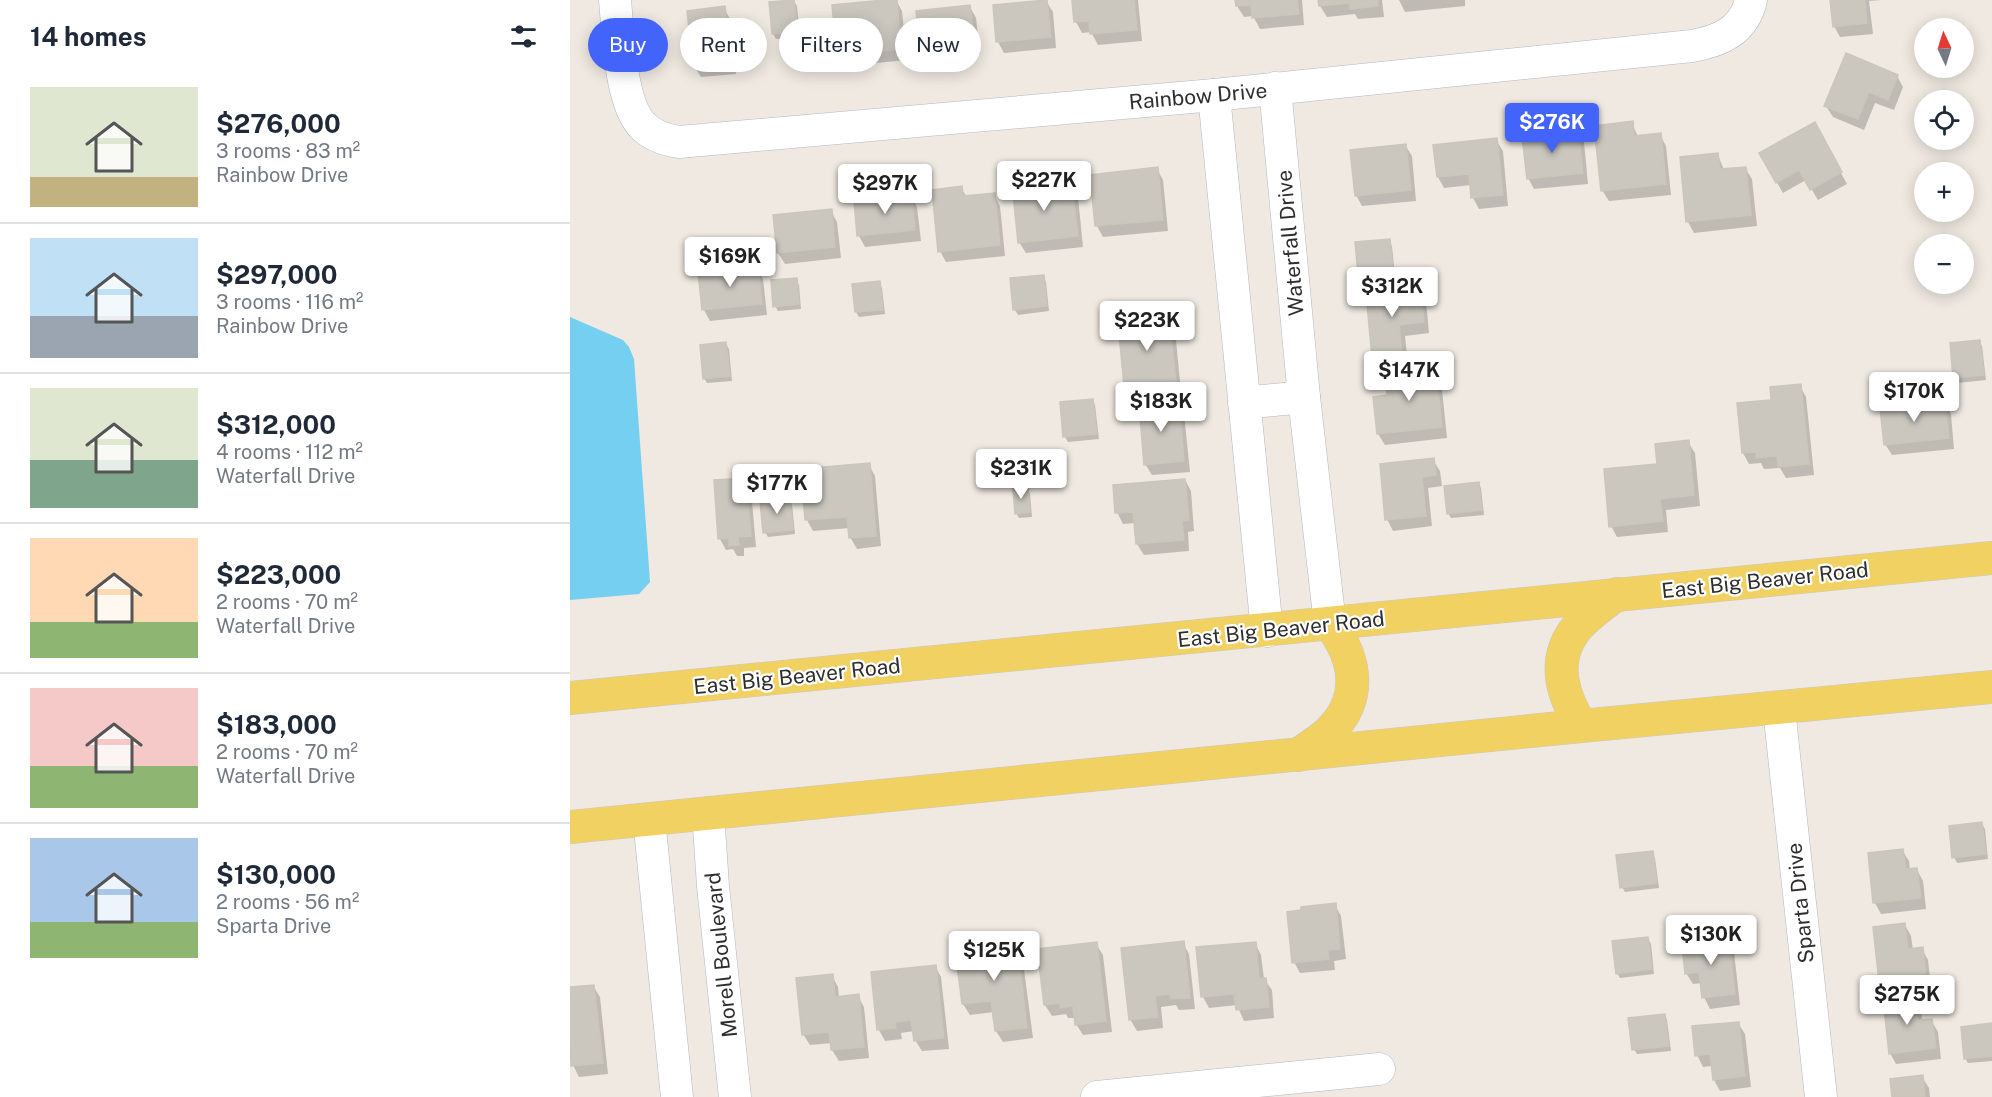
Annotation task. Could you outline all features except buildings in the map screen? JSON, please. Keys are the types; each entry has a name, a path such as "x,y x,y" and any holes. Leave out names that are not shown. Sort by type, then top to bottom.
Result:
{"main road":[{"name":"East Big Beaver Road","path":"570,698 1992,558"},
{"path":"1581,726 1568,705 1562,685 1562,665 1566,647 1574,631 1617,594"},
{"path":"1298,755 1328,732 1341,717 1353,681 1351,663 1343,641 1330,624"},
{"path":"570,827 1992,687"}],"street":[{"name":"Rainbow Drive","path":"615,0 621,65 632,108 642,125 663,139 679,142 1214,95 1692,46 1712,42 1730,33 1749,9 1751,0"},
{"name":"Waterfall Drive","path":"1275,88 1304,397 1330,624"},
{"path":"1214,95 1267,631"},
{"path":"1244,403 1304,397"},
{"name":"Sparta Drive","path":"1779,708 1821,1097"},
{"name":"Morell Boulevard","path":"708,813 713,886 735,1097"},
{"path":"649,819 677,1097"},
{"path":"1097,1097 1379,1069"}],"water":[{"path":"570,317 623,340 634,359 650,582 639,594 570,600"}]}
